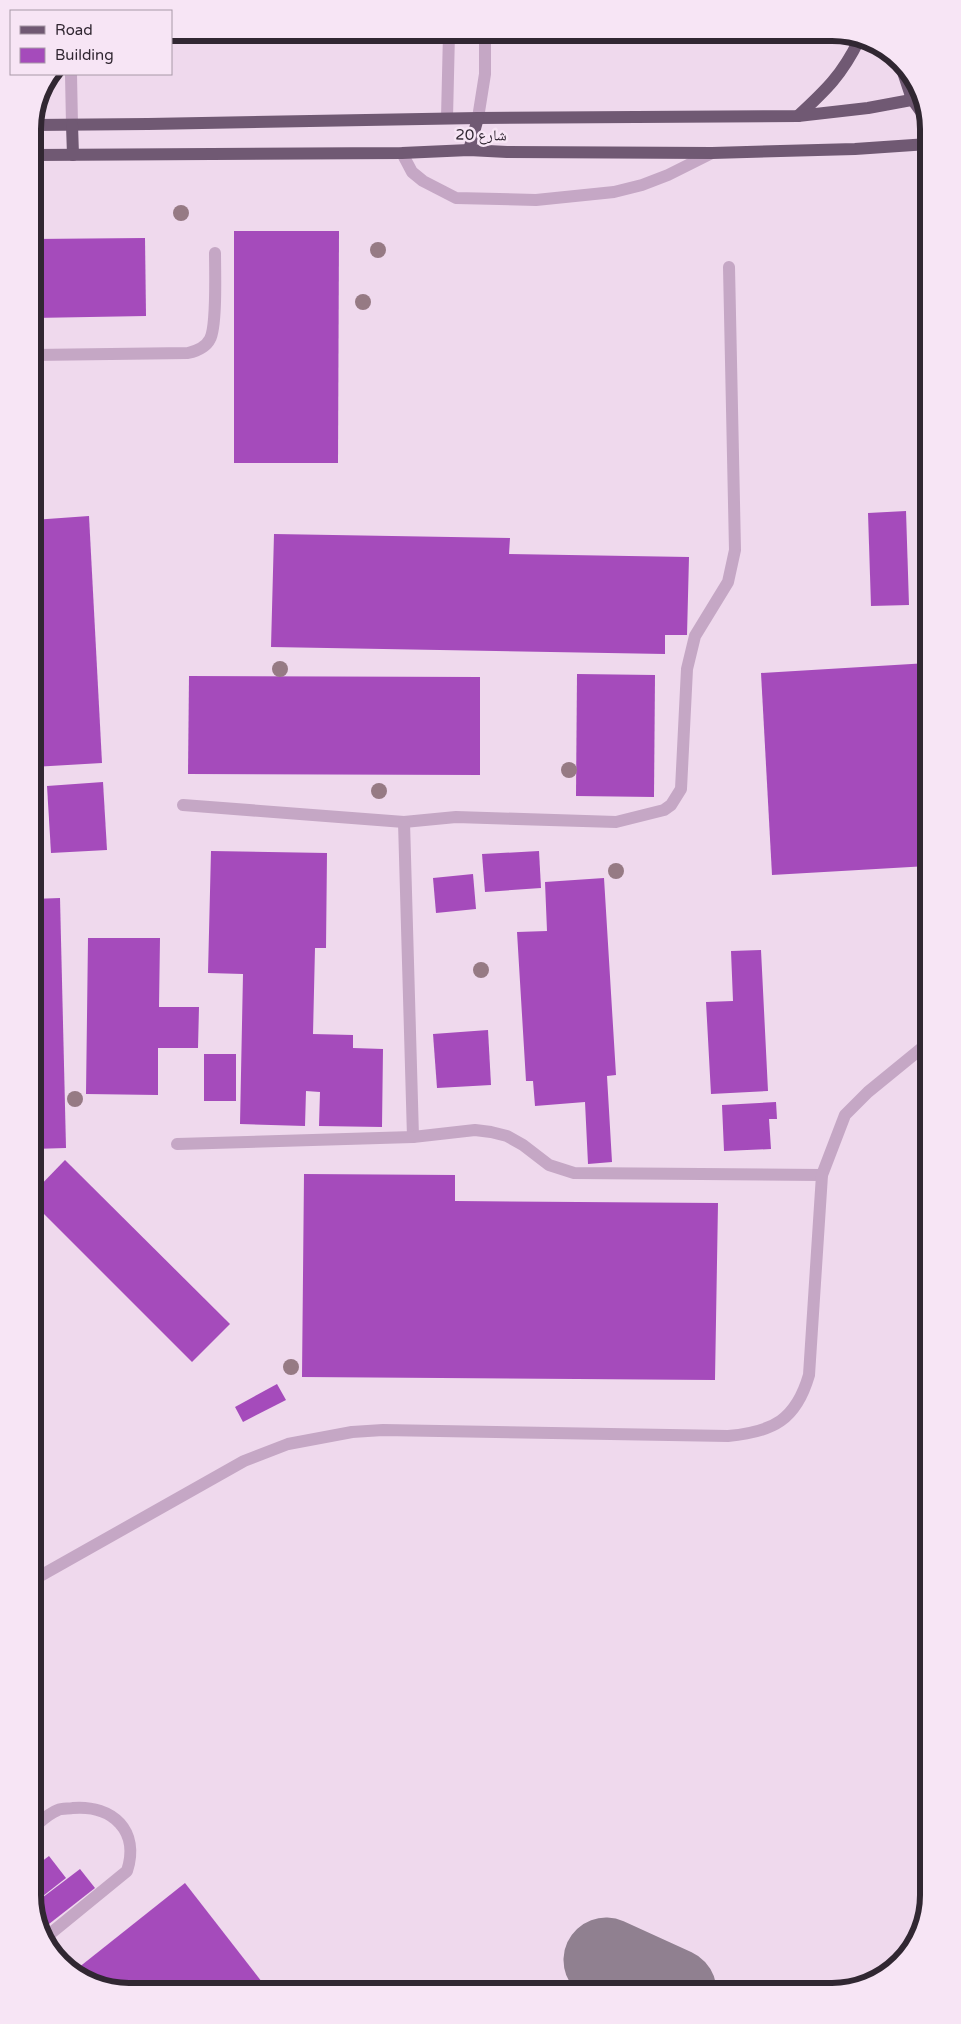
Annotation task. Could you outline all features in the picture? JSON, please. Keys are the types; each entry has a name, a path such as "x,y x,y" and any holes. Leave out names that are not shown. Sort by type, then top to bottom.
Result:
{"main road":[{"path":"798,116 832,85 857,45"},
{"name":"شارع 20","path":"41,124 448,118 798,116 868,108 914,99"},
{"path":"469,150 478,118"},
{"path":"72,125 73,155"},
{"name":"شارع 20","path":"41,155 402,153 469,150 507,152 712,153 855,149 920,144"}],"lane":[{"path":"448,118 449,41"},
{"path":"478,118 485,74 485,41"},
{"path":"71,75 72,125"},
{"path":"402,153 412,172 437,190 456,198 536,200 614,192 668,175 712,153"},
{"path":"41,355 188,353 198,351 206,345 213,332 215,253"},
{"path":"183,805 404,822 456,817 616,822 664,810 671,805 680,789 687,669 690,652 702,624 720,598 728,582 735,550 729,267"},
{"path":"404,822 413,1137"},
{"path":"41,1575 244,1461 288,1444 322,1436 382,1430 728,1436 752,1434 782,1421 794,1409 804,1393 810,1375 822,1175 844,1115 868,1092 920,1049"},
{"path":"176,1144 413,1137 475,1130 507,1136 523,1145 549,1165 574,1173 822,1175"},
{"path":"41,1822 58,1810 81,1808 100,1811 113,1817 123,1826 131,1848 131,1860 127,1871 50,1934"}],"building":[{"path":"234,231 339,231 338,463 234,463"},
{"path":"145,238 146,316 41,318 41,239"},
{"path":"906,511 909,605 871,606 868,513"},
{"path":"89,516 102,763 41,767 41,519"},
{"path":"274,534 510,538 509,554 689,557 687,635 665,635 665,654 271,647"},
{"path":"920,663 920,866 772,875 761,673"},
{"path":"577,674 655,675 654,797 576,796"},
{"path":"189,676 480,677 480,775 188,774"},
{"path":"103,782 107,850 51,853 47,786"},
{"path":"211,851 327,853 326,948 315,948 313,1034 353,1035 353,1048 383,1049 382,1127 319,1126 320,1092 306,1091 305,1126 240,1124 243,974 208,973"},
{"path":"539,851 541,888 485,892 482,854"},
{"path":"473,874 476,909 436,913 433,878"},
{"path":"604,878 616,1075 607,1076 612,1162 588,1164 585,1102 535,1106 533,1081 526,1081 517,932 547,931 545,882"},
{"path":"60,898 66,1148 41,1149 41,899"},
{"path":"88,938 160,938 159,1007 199,1007 198,1048 158,1048 158,1095 86,1094"},
{"path":"761,950 768,1091 711,1094 706,1002 733,1001 731,951"},
{"path":"488,1030 491,1085 437,1088 433,1034"},
{"path":"204,1054 236,1054 236,1101 204,1101"},
{"path":"776,1102 777,1119 769,1119 771,1149 724,1151 722,1105"},
{"path":"65,1160 230,1324 192,1362 41,1211 41,1185"},
{"path":"304,1174 455,1175 455,1201 718,1203 715,1380 302,1377"},
{"path":"277,1384 286,1400 243,1422 235,1407"},
{"path":"49,1856 66,1878 41,1898 41,1895 41,1862"},
{"path":"80,1869 95,1888 47,1926 41,1899"},
{"path":"185,1883 263,1983 123,1983 101,1978 79,1967"}],"taxiway":[{"path":"606,1960 656,1983"}]}
